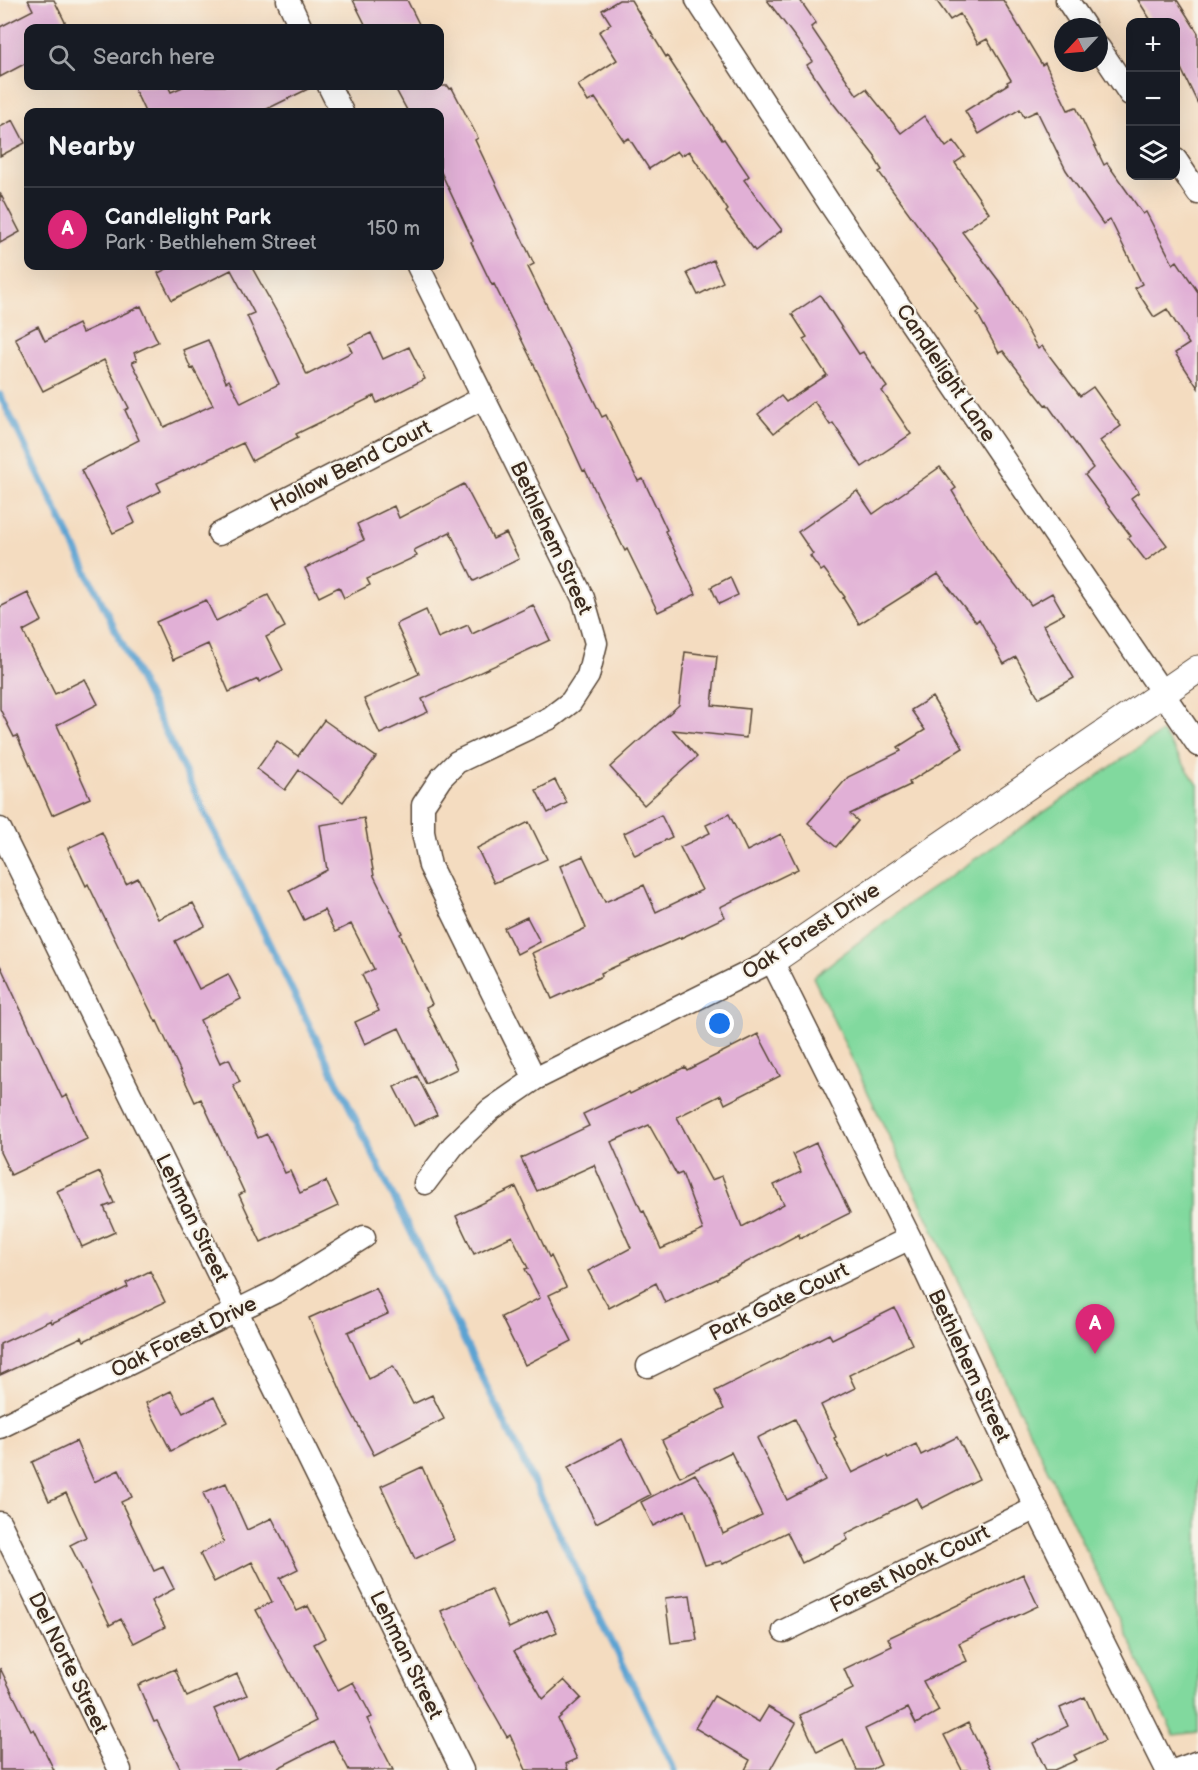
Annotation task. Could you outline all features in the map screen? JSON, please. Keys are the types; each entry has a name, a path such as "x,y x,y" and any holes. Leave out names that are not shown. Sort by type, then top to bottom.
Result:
{"street":[{"path":"288,0 300,24"},
{"name":"Candlelight Lane","path":"697,0 830,204 1198,745"},
{"path":"1067,0 1079,18"},
{"path":"1108,61 1126,87"},
{"path":"331,90 340,108"},
{"path":"1180,166 1198,193"},
{"name":"Bethlehem Street","path":"420,270 583,598 596,643 588,675 571,702 550,718 457,762 441,778 423,805 423,831 430,866 535,1079"},
{"name":"Hollow Bend Court","path":"219,534 483,398"},
{"name":"Oak Forest Drive","path":"425,1183 453,1146 490,1110 535,1079 772,961 1198,669"},
{"name":"Lehman Street","path":"0,829 462,1770"},
{"name":"Bethlehem Street","path":"772,961 910,1238 1036,1508 1167,1770"},
{"name":"Oak Forest Drive","path":"0,1427 279,1290 364,1238"},
{"name":"Park Gate Court","path":"648,1366 910,1238"},
{"name":"Forest Nook Court","path":"784,1631 1036,1508"},
{"name":"Del Norte Street","path":"0,1523 120,1770"},
{"path":"1176,1770 1198,1762"}],"green space":[{"path":"1162,732 1198,785 1198,1732 1174,1735 813,977 903,908"}],"building":[{"path":"28,0 54,0 66,24 24,24 24,64 0,77 0,27 33,10"},
{"path":"353,0 407,0 419,24 365,24"},
{"path":"619,0 631,0 666,57 749,176 744,180 782,230 755,251 726,212 728,210 689,151 681,156 677,151 649,169 629,138 624,141 595,98 588,102 578,85 617,60 599,32 611,24 602,10"},
{"path":"767,0 800,0 816,23 811,27 857,95 866,89 901,133 924,116 946,147 954,141 965,156 955,163 989,213 962,232 1002,285 1038,349 1042,346 1080,396 1093,387 1121,426 1100,441 1139,492 1131,498 1167,545 1146,561 1128,538 1131,536 1085,475 1093,468 1047,404 1045,405 1003,351 999,353 977,313 980,311 879,172 882,170 876,158 829,98 807,65 813,61"},
{"path":"936,0 1003,0 1042,65 1045,63 1068,110 1076,107 1104,165 1107,163 1143,214 1146,212 1173,264 1177,261 1198,292 1198,388 1175,353 1189,344 1167,309 1154,317 1135,288 1142,284 1110,219 1103,224 1066,170 1037,111 1024,117 1020,109 979,134 965,111 1011,80 987,39 978,44 960,14 950,20"},
{"path":"1138,0 1177,0 1198,33 1198,104 1180,66 1180,18 1149,18"},
{"path":"444,86 452,88 478,138 475,140 534,264 528,267 602,417 606,415 638,481 643,479 696,594 658,612 585,470 583,471 544,385 471,242 473,241 444,179 444,108 406,108 396,90 444,90"},
{"path":"135,90 170,90 171,92 176,90 306,90 269,108 143,108"},
{"path":"13,120 24,144 0,156 0,127"},
{"path":"0,193 20,232 0,243"},
{"path":"713,260 723,282 698,295 687,273"},
{"path":"164,270 231,270 172,300 158,273"},
{"path":"231,270 253,270 284,325 307,375 352,352 348,344 371,333 383,359 409,347 425,379 377,403 374,396 296,434 298,437 252,461 243,443 157,483 161,491 128,508 135,523 113,533 81,470 139,440 125,410 129,408 104,360 43,391 15,338 38,326 45,341 78,324 82,333 141,306 158,342 134,353 137,360 132,362 164,427 213,405 193,368 191,369 183,350 208,340 226,382 229,380 241,403 279,384 247,316 254,313"},
{"path":"820,295 859,354 863,352 887,387 882,391 911,434 862,467 833,423 830,425 814,401 774,433 758,414 781,396 786,402 827,375 803,339 807,337 792,314"},
{"path":"940,467 956,488 952,491 986,547 1031,605 1052,593 1064,614 1043,625 1074,678 1039,698 1016,657 1004,664 979,619 976,622 938,574 859,624 843,598 845,597 824,569 821,571 810,556 813,554 798,532 857,491 873,514"},
{"path":"464,484 493,539 506,533 519,559 474,581 450,532 414,550 417,556 367,579 370,585 344,598 339,587 319,597 305,568 364,540 357,524 394,506 399,518"},
{"path":"730,577 738,595 719,604 711,587"},
{"path":"28,593 42,621 23,631 55,694 85,679 98,704 57,725 90,798 52,815 17,736 14,737 0,709 0,607"},
{"path":"268,595 285,627 266,637 283,670 259,682 258,679 229,692 208,644 173,660 156,622 206,600 216,621"},
{"path":"533,605 550,640 422,699 428,712 380,734 364,699 419,674 396,624 426,610 438,638 468,625 472,634"},
{"path":"685,652 717,656 712,705 749,709 746,738 673,730 697,757 644,805 610,767 679,705"},
{"path":"932,697 963,748 909,782 910,785 850,814 858,821 836,847 808,823 848,777 901,751 898,747 925,730 911,710"},
{"path":"324,720 376,757 343,802 299,770 285,790 257,769 277,741 298,756"},
{"path":"555,780 567,803 548,813 536,790"},
{"path":"729,814 747,851 781,834 798,869 720,907 725,917 601,973 602,976 552,999 532,953 586,928 560,866 583,856 605,902 644,885 656,912 702,890 680,847 710,833 706,825"},
{"path":"661,815 672,837 635,855 624,833"},
{"path":"364,818 374,876 402,933 400,934 432,1004 426,1007 457,1069 426,1084 399,1028 365,1044 355,1022 379,1011 362,975 374,969 351,924 335,932 324,910 304,920 289,890 327,870 320,825"},
{"path":"529,822 547,859 494,883 477,848"},
{"path":"102,832 126,884 138,878 158,919 193,903 205,926 175,941 199,989 228,974 241,999 200,1020 220,1063 229,1059 240,1082 233,1085 258,1138 267,1134 285,1173 290,1171 300,1193 326,1181 338,1206 261,1242 239,1195 244,1192 201,1099 195,1102 157,1021 68,848"},
{"path":"527,917 540,942 517,954 504,928"},
{"path":"0,965 62,1098 67,1095 87,1139 11,1175 0,1152"},
{"path":"758,1034 780,1076 725,1104 721,1095 677,1117 711,1180 722,1176 742,1227 784,1204 774,1185 801,1172 793,1154 816,1143 850,1213 800,1238 799,1234 719,1278 665,1303 656,1283 609,1308 588,1271 631,1248 594,1165 537,1191 521,1158 589,1126 583,1114 685,1067 687,1070","holes":["649,1125 677,1175 682,1173 703,1230 661,1249 611,1142"]},
{"path":"417,1076 437,1115 414,1126 394,1087"},
{"path":"100,1172 114,1203 104,1207 115,1232 82,1247 57,1191"},
{"path":"516,1187 566,1287 549,1295 572,1341 525,1365 501,1317 540,1298 525,1269 528,1268 512,1236 474,1254 456,1216"},
{"path":"150,1271 165,1302 84,1341 82,1337 0,1375 0,1344 51,1320 52,1323 128,1287 126,1283"},
{"path":"376,1288 388,1314 348,1332 369,1379 393,1366 413,1404 432,1395 444,1419 374,1455 344,1398 309,1318"},
{"path":"895,1308 912,1344 849,1375 855,1388 821,1405 836,1437 834,1438 852,1473 916,1444 921,1455 957,1437 979,1479 922,1508 917,1498 845,1534 848,1540 802,1563 787,1532 723,1564 721,1561 705,1565 685,1510 653,1526 641,1502 695,1474 708,1493 723,1534 762,1515 731,1452 680,1477 662,1440 724,1409 715,1391 829,1334 832,1339","holes":["795,1419 825,1480 787,1500 757,1438"]},
{"path":"171,1391 183,1413 214,1397 227,1422 171,1451 146,1403"},
{"path":"622,1439 650,1495 596,1523 568,1467"},
{"path":"76,1441 94,1482 119,1470 132,1497 121,1502 154,1571 163,1567 174,1589 151,1601 165,1627 134,1643 121,1619 110,1625 70,1545 86,1537 66,1493 49,1501 32,1462"},
{"path":"422,1467 455,1540 415,1559 381,1486"},
{"path":"226,1483 247,1530 272,1518 298,1569 280,1578 297,1611 308,1606 325,1638 314,1644 338,1690 353,1682 372,1717 367,1719 393,1770 349,1770 333,1740 274,1770 181,1770 157,1721 154,1722 138,1685 175,1669 187,1697 237,1674 247,1695 214,1709 238,1761 316,1721 256,1610 272,1602 252,1562 214,1582 200,1554 224,1542 203,1493"},
{"path":"1023,1574 1038,1606 959,1643 967,1661 923,1681 939,1711 916,1724 908,1708 865,1729 881,1765 871,1770 857,1770 843,1739 817,1752 800,1715 853,1689 844,1669 892,1646 888,1638"},
{"path":"491,1589 509,1628 547,1610 557,1632 514,1651 543,1699 564,1680 581,1698 558,1719 577,1759 566,1764 568,1770 526,1770 510,1735 507,1737 466,1665 441,1611"},
{"path":"690,1595 697,1640 671,1643 665,1598"},
{"path":"0,1668 31,1731 34,1729 54,1770 0,1770"},
{"path":"714,1696 759,1722 768,1707 796,1723 770,1770 745,1770 750,1760 695,1728"},
{"path":"1085,1697 1105,1741 1074,1755 1077,1760 1054,1770 1046,1770 1033,1743 1068,1726 1060,1708"},
{"path":"968,1723 992,1770 962,1770 944,1735"}],"waterway":[{"path":"0,395 675,1770"}],"place":[{"name":"Candlelight Park","path":"1095,1354"}]}
